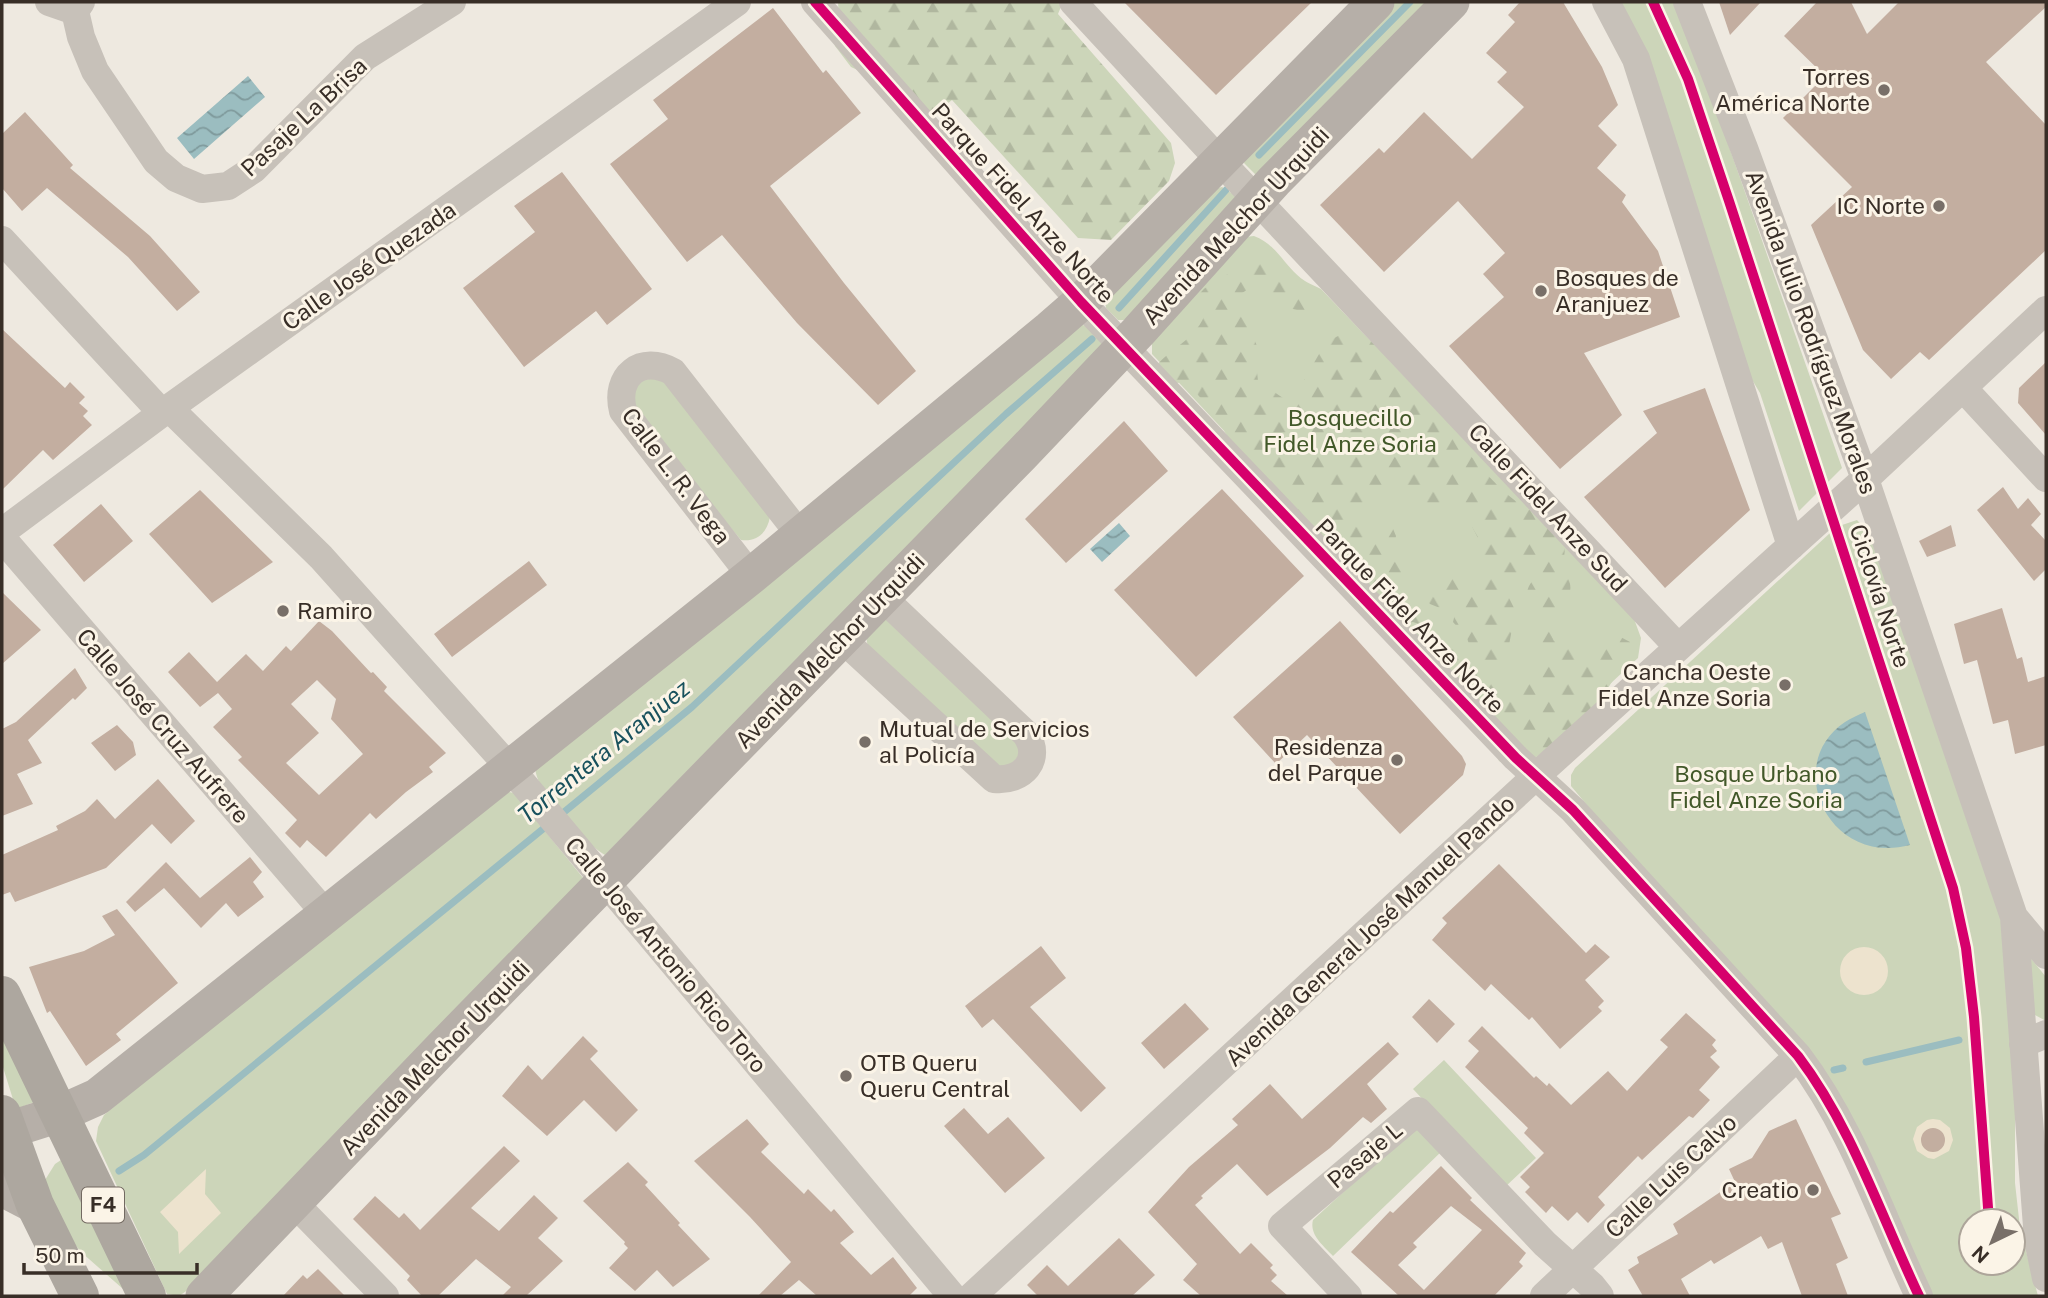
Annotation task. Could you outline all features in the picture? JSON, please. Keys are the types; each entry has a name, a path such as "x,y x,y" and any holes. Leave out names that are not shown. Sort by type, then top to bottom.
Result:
{"highway":[{"name":"F4","path":"2,995 147,1296"},
{"path":"4,1125 13,1202 80,1296"}],"main road":[{"path":"4,1125 59,1114 97,1097 751,576 1081,302 1376,2"},
{"name":"Avenida Melchor Urquidi","path":"204,1296 1124,347 1257,200 1451,2"}],"street":[{"name":"Pasaje La Brisa","path":"68,5 95,71 156,161 176,178 202,189 228,186 254,169 365,57 452,2"},
{"name":"Calle José Quezada","path":"2,532 165,411 737,2"},
{"name":"Parque Fidel Anze Norte","path":"815,2 1081,302 1536,776 1573,810 1798,1056 1824,1094 1843,1130 1919,1296"},
{"name":"Calle Fidel Anze Sud","path":"1073,2 1678,647"},
{"path":"1606,2 1636,59 1791,546"},
{"name":"Avenida Julio Rodríguez Morales","path":"1687,2 1865,480 2014,917 2035,1039 2038,1240 2046,1278"},
{"name":"Calle José Antonio Rico Toro","path":"2,240 165,411 321,557 510,768 952,1296"},
{"name":"Avenida General José Manuel Pando","path":"972,1296 1536,776 1865,480 2046,310"},
{"name":"Calle L. R. Vega","path":"751,576 623,411 620,390 632,372 642,366 652,365 673,372 800,535"},
{"path":"1963,388 2046,478"},
{"name":"Calle José Cruz Aufrere","path":"2,538 325,913"},
{"path":"842,639 994,779 1004,780 1023,772 1033,754 1032,744 1026,734 882,597"},
{"path":"2014,917 2046,955"},
{"name":"Calle Luis Calvo","path":"1544,1296 1798,1056"},
{"name":"Pasaje L","path":"1348,1296 1282,1226 1418,1111 1572,1269"},
{"path":"295,1203 386,1296"},
{"path":"1572,1269 1600,1296"}],"green space":[{"path":"838,2 1061,2 1058,14 1171,143 1175,163 1169,181 1111,240 1078,238 952,100 938,111 923,116 877,79 851,67 835,46 831,29 839,18"},
{"path":"1395,2 1431,2 1257,176 1244,163 1247,151"},
{"path":"1620,2 1673,2 1707,84 1841,465 1842,468 1799,511 1760,393 1745,368"},
{"path":"1222,187 1236,196 1132,320 1118,320 1106,308 1105,298 1214,189"},
{"name":"Bosquecillo Fidel Anze Soria","path":"1254,236 1269,245 1298,276 1321,289 1633,616 1641,638 1638,658 1542,747 1519,745 1152,354 1152,336 1245,237"},
{"name":"Bosquecillo Fidel Anze Soria","path":"1267,260 1281,263 1288,274 1315,297 1314,308 1305,312 1277,305 1268,288 1256,284 1239,295 1240,313 1251,330 1258,349 1258,381 1286,400 1296,394 1326,342 1338,336 1380,342 1390,353 1386,371 1395,381 1434,413 1505,492 1561,531 1565,544 1564,565 1570,588 1567,601 1547,625 1554,641 1573,644 1592,654 1611,632 1630,642 1630,653 1593,712 1530,762 1510,767 1499,761 1478,708 1454,661 1432,653 1419,639 1419,624 1404,623 1365,575 1348,573 1343,549 1336,539 1326,532 1310,537 1238,456 1216,416 1187,382 1166,384 1155,367 1200,325 1208,304 1199,295 1204,289 1230,273","holes":["1394,487 1408,499 1424,505 1460,505 1476,534 1484,564 1478,584 1444,571 1424,585 1420,595 1430,604 1455,614 1453,622 1469,644 1461,647 1447,644 1402,600 1402,573 1409,557 1393,551 1396,536 1391,524 1380,529 1364,525 1365,509 1370,499","1533,567 1539,573 1527,592 1542,620 1535,650 1544,668 1541,675 1530,679 1518,682 1500,680 1494,678 1494,668 1509,645 1513,624 1514,608 1506,592 1521,573"]},
{"path":"1079,323 1099,333 1103,347 605,855 573,828 543,789 535,766"},
{"path":"660,377 770,517 764,532 756,538 741,540 635,414 631,392 639,381"},
{"name":"Bosque Urbano Fidel Anze Soria","path":"1857,520 1868,532 1877,550 2000,909 2015,1104 2018,1207 1957,1207 1957,1277 2027,1277 2027,1254 2038,1296 1932,1296 1856,1126 1571,786 1571,775 1575,768 1839,526"},
{"path":"882,620 887,620 1025,750 1002,773 868,648 866,636"},
{"path":"509,792 514,793 584,879 198,1283 179,1296 167,1294 96,1141 98,1127 104,1115 335,925"},
{"path":"2025,951 2046,977 2046,1021 2035,1015"},
{"path":"2,1027 37,1101 16,1109 2,1064"},
{"path":"1444,1060 1536,1158 1505,1187 1413,1089"},
{"path":"1414,1127 1443,1150 1333,1256 1315,1235 1313,1220"},
{"path":"64,1158 131,1296 81,1252 60,1226 45,1180 55,1164"}],"shaded area":[{"path":"1864,947 1881,954 1888,971 1881,988 1864,995 1847,988 1840,971 1847,954"},
{"path":"1933,1119 1940,1120 1950,1128 1953,1140 1949,1151 1934,1159 1917,1151 1913,1139 1917,1127"},
{"path":"206,1169 205,1194 221,1213 179,1254 178,1232 160,1212"}],"water":[{"path":"248,76 265,97 194,159 177,138"},
{"path":"1119,523 1130,536 1102,562 1090,549"},
{"path":"1865,712 1910,845 1881,848 1856,841 1837,827 1823,808 1816,785 1817,762 1826,740 1845,722"}],"building":[{"path":"1124,2 1312,2 1216,95"},
{"path":"1520,2 1563,2 1602,67 1618,105 1598,126 1617,145 1597,168 1626,195 1622,202 1658,251 1680,317 1584,353 1622,415 1560,469 1449,346 1504,297 1483,274 1505,253 1458,201 1384,272 1320,205 1379,148 1384,153 1424,112 1472,159 1524,107 1497,82 1507,72 1486,53 1515,22 1508,15"},
{"path":"1719,2 1761,2 1730,35"},
{"name":"IC Norte","path":"1817,2 1851,2 1867,34 1899,2 2046,2 2046,7 1986,62 2046,125 2046,250 1929,360 1920,352 1891,379 1863,350 1811,225 1852,187 1783,118 1825,76 1784,36"},
{"path":"773,8 823,73 826,70 861,113 770,186 916,371 878,405 797,323 722,235 687,262 610,164 668,119 653,100"},
{"path":"25,112 73,165 70,168 150,236 200,292 177,311 128,257 47,188 22,211 2,188 2,134"},
{"path":"562,172 652,289 607,325 596,311 524,367 463,288 535,232 514,206"},
{"path":"2,329 65,388 70,382 85,397 79,403 88,411 83,416 92,425 53,460 43,450 2,490"},
{"path":"2046,362 2046,435 2018,403 2019,388"},
{"path":"1705,388 1750,510 1665,588 1584,497 1657,433 1643,411"},
{"path":"1124,421 1168,471 1066,563 1025,519"},
{"path":"2003,487 2018,509 2028,498 2041,514 2031,525 2046,541 2046,569 2034,581 1977,510"},
{"path":"1222,489 1304,576 1196,677 1114,590"},
{"path":"200,490 273,562 212,603 149,534"},
{"path":"101,504 133,541 84,582 53,545"},
{"path":"1951,525 1956,546 1927,557 1919,541"},
{"path":"529,561 547,585 452,657 434,634"},
{"path":"2,592 41,630 2,664"},
{"path":"2002,608 2017,659 2022,657 2028,682 2046,676 2046,745 2015,754 2008,720 1993,724 1977,660 1964,664 1954,624"},
{"path":"319,621 332,631 371,673 373,672 387,687 384,691 446,753 429,767 433,772 376,819 370,813 326,857 307,840 300,848 285,833 297,820 238,760 242,757 213,727 232,709 218,693 200,707 168,672 189,652 217,682 246,654 263,671 286,646 291,651","holes":["317,680 336,699 331,719 363,754 319,795 286,763 319,733 291,704"]},
{"path":"1340,621 1462,756 1466,764 1463,775 1400,834 1307,735 1276,764 1233,717"},
{"path":"75,668 87,688 28,740 42,763 17,774 33,804 2,816 2,729 16,722"},
{"path":"117,725 133,742 136,755 115,771 91,743"},
{"path":"158,779 195,821 171,844 152,824 106,868 15,902 10,892 2,895 2,855 58,830 56,826 85,811 97,799 115,819"},
{"path":"250,857 262,872 253,882 264,897 238,917 226,903 201,928 164,888 135,912 126,902 166,862 200,898"},
{"path":"1499,864 1586,953 1595,944 1610,957 1585,980 1604,1001 1598,1007 1602,1011 1560,1049 1532,1017 1529,1020 1491,984 1485,991 1432,940 1447,923 1442,918"},
{"path":"117,909 178,983 116,1034 121,1040 86,1066 50,1011 47,1013 29,967 84,951 115,935 102,916"},
{"path":"1041,946 1066,978 1030,1007 1106,1088 1081,1112 993,1019 982,1028 965,1006"},
{"path":"1429,999 1455,1024 1437,1043 1412,1017"},
{"path":"1185,1003 1209,1029 1164,1069 1141,1043"},
{"path":"1686,1013 1716,1040 1712,1045 1717,1051 1710,1057 1720,1067 1699,1090 1710,1100 1693,1118 1689,1116 1642,1160 1638,1156 1598,1197 1605,1205 1588,1223 1577,1212 1568,1221 1552,1206 1546,1213 1525,1192 1530,1187 1520,1177 1544,1153 1524,1133 1528,1128 1465,1067 1479,1051 1468,1041 1482,1026 1534,1078 1536,1076 1547,1086 1549,1083 1571,1105 1608,1071 1627,1091 1668,1047 1660,1040"},
{"path":"583,1036 598,1051 590,1059 638,1110 616,1132 584,1100 547,1136 502,1096 528,1065 542,1080"},
{"path":"1388,1042 1399,1054 1367,1084 1387,1109 1371,1123 1363,1117 1330,1148 1267,1196 1237,1164 1201,1196 1203,1198 1195,1205 1240,1254 1251,1243 1273,1265 1270,1268 1277,1275 1271,1281 1288,1296 1201,1296 1183,1280 1197,1264 1148,1212 1189,1167 1238,1125 1232,1119 1270,1084 1302,1119"},
{"path":"964,1108 988,1134 1008,1117 1045,1158 1005,1193 944,1126"},
{"path":"747,1119 769,1144 761,1152 804,1194 808,1189 831,1212 834,1209 854,1232 840,1243 871,1275 893,1257 917,1288 909,1296 817,1296 799,1280 780,1296 758,1296 791,1262 694,1161"},
{"path":"1796,1119 1841,1214 1831,1218 1848,1258 1836,1264 1848,1296 1802,1296 1782,1242 1768,1249 1761,1236 1714,1264 1711,1260 1681,1279 1690,1296 1643,1296 1628,1270 1639,1263 1637,1257 1678,1234 1673,1224 1735,1182 1729,1169 1752,1158 1769,1131"},
{"path":"1933,1128 1941,1132 1945,1140 1941,1148 1933,1152 1925,1148 1921,1140 1925,1132"},
{"path":"504,1146 520,1161 471,1208 499,1231 534,1195 558,1218 538,1238 563,1261 526,1296 502,1296 511,1287 476,1259 438,1296 422,1296 407,1280 410,1276 353,1219 375,1196 399,1218 404,1213 420,1230"},
{"path":"628,1162 648,1182 645,1185 680,1223 678,1225 710,1259 673,1287 657,1270 635,1291 609,1268 628,1248 583,1201"},
{"path":"1441,1166 1472,1198 1470,1200 1526,1253 1519,1262 1523,1266 1494,1296 1399,1296 1351,1252 1390,1211 1393,1213","holes":["1451,1206 1482,1230 1424,1290 1398,1265 1417,1247 1413,1243"]},
{"path":"1119,1238 1155,1275 1132,1296 1038,1296 1027,1285 1047,1265 1068,1286"},
{"path":"318,1269 345,1296 283,1296 303,1275 307,1279"}],"waterway":[{"name":"Torrentera Aranjuez","path":"1259,155 1410,2"},
{"name":"Torrentera Aranjuez","path":"1119,308 1226,190"},
{"name":"Torrentera Aranjuez","path":"558,817 692,707 1006,414 1092,339"},
{"name":"Torrentera Aranjuez","path":"119,1171 144,1155 549,824"},
{"path":"1866,1062 1959,1040"},
{"path":"1834,1070 1843,1068"}],"cycle path":[{"path":"815,2 1081,302 1516,758 1573,810 1798,1056 1817,1083 1850,1142 1919,1296"},
{"name":"Ciclovía Norte","path":"1653,2 1688,79 1953,888 1966,948 1974,1017 1988,1207"}],"place":[{"name":"Torres América Norte","path":"1884,90"},
{"name":"IC Norte","path":"1939,206"},
{"name":"Bosques de Aranjuez","path":"1541,291"},
{"name":"Ramiro","path":"283,611"},
{"name":"Cancha Oeste Fidel Anze Soria","path":"1785,685"},
{"name":"Mutual de Servicios al Policía","path":"865,742"},
{"name":"Residenza del Parque","path":"1397,760"},
{"name":"OTB Queru Queru Central","path":"846,1076"},
{"name":"Creatio","path":"1813,1190"}]}
